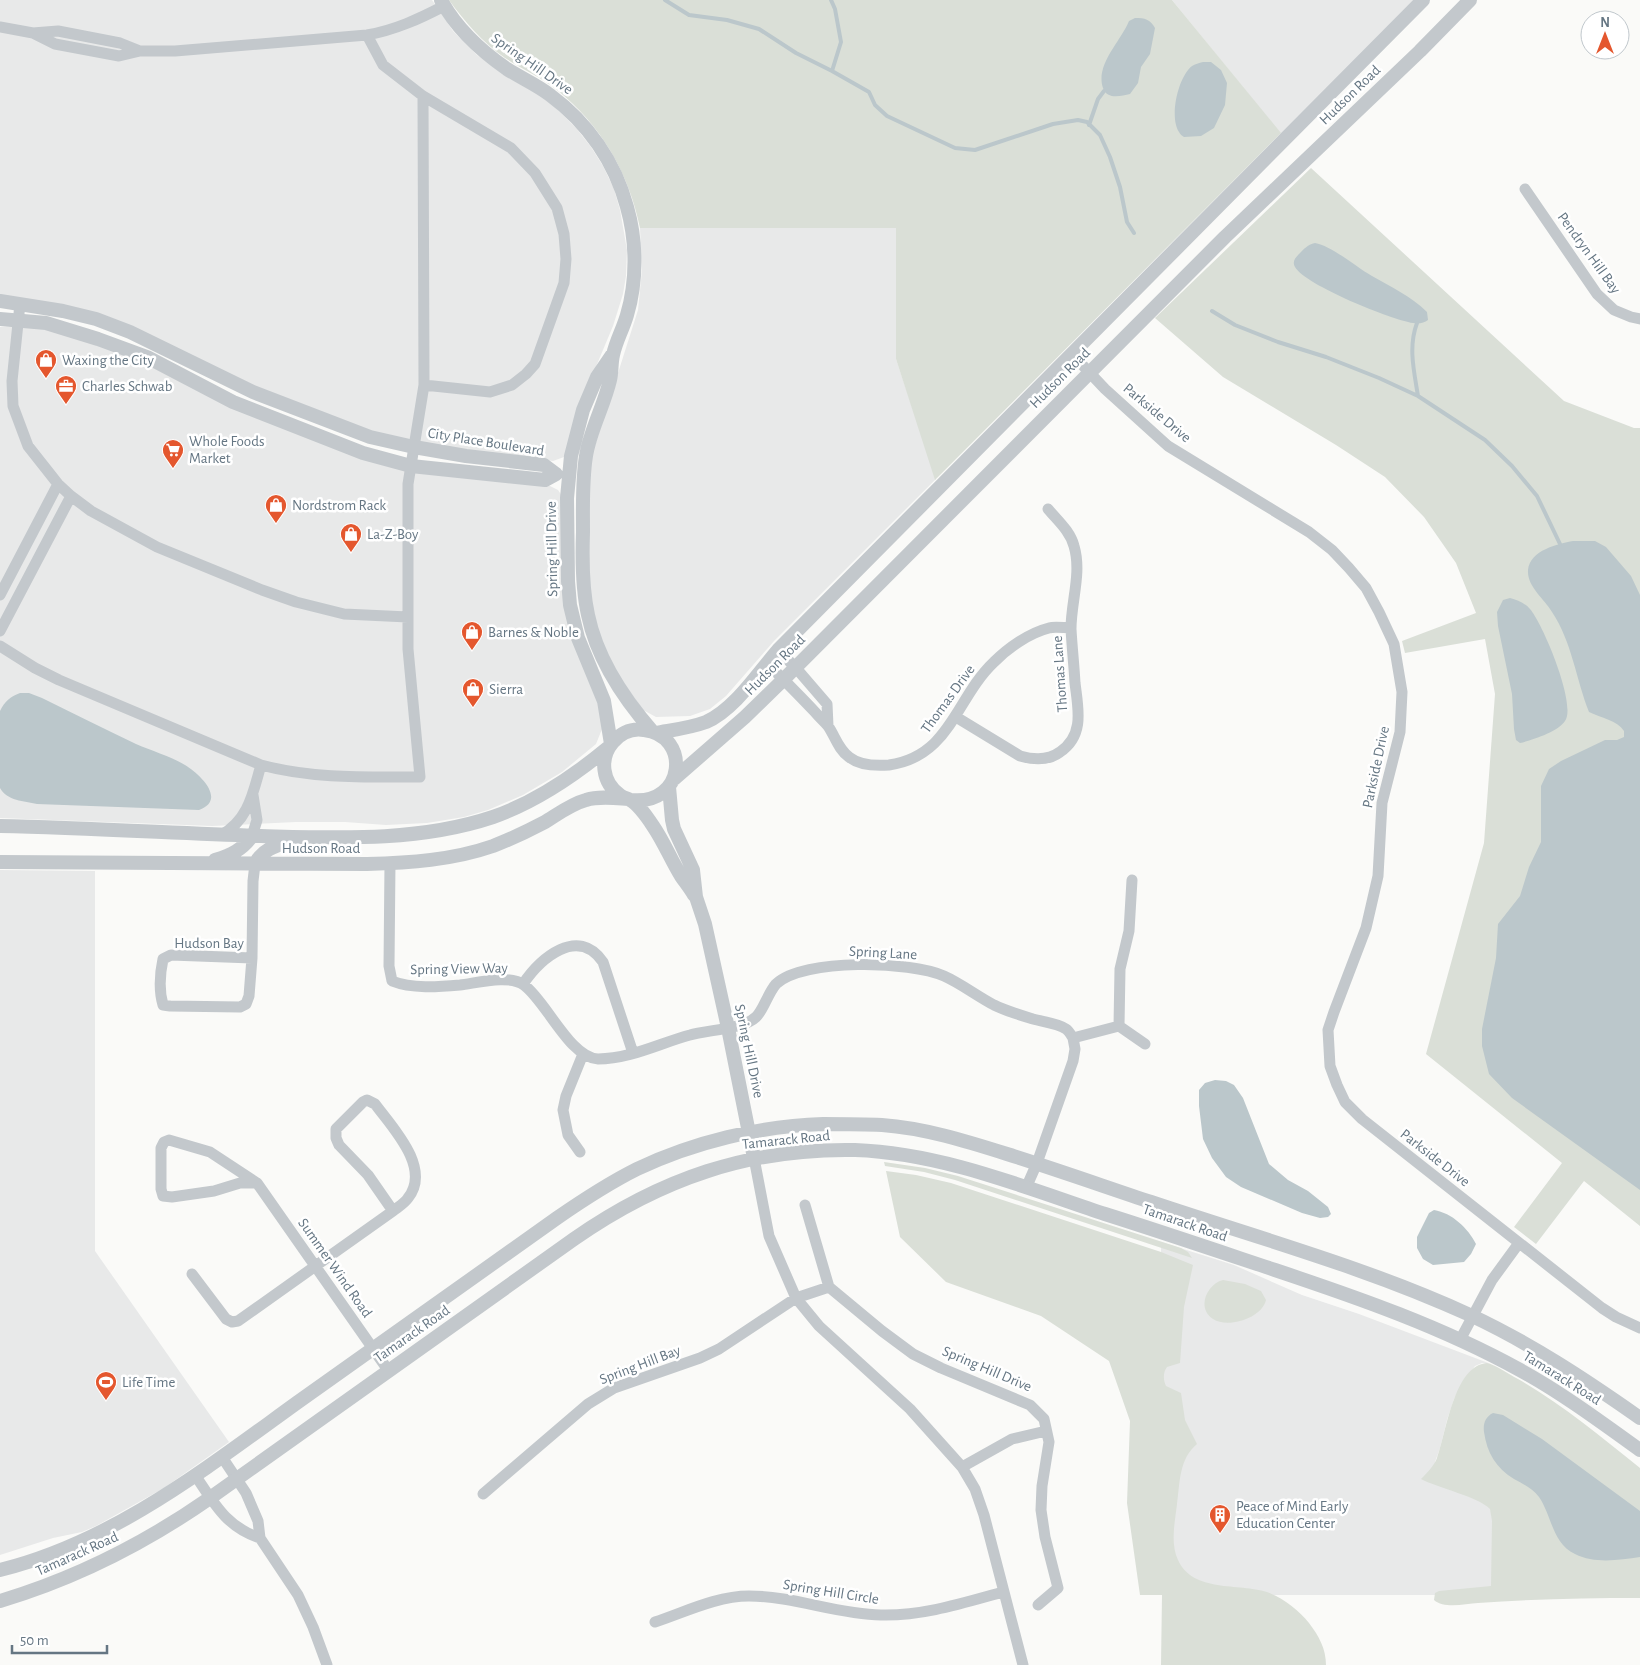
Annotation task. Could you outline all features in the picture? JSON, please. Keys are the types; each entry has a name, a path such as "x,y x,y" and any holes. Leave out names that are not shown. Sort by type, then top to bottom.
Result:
{"street":[{"name":"Hudson Road","path":"654,732 708,721 732,702 778,650 1424,0"},
{"name":"Hudson Road","path":"672,783 796,668 1224,237 1470,0"},
{"path":"0,27 33,33 58,31 120,43 140,52 175,52 367,35 394,29 442,3"},
{"name":"Spring Hill Drive","path":"442,3 480,48 508,69 549,94 575,116 596,141 613,169 624,195 630,220 635,264 633,286 629,306 612,355 610,379 586,454 583,577 586,606 591,626 608,668 628,702 654,732"},
{"path":"367,35 383,65 424,96 511,148 536,173 557,208 564,234 566,259 564,282 535,364 526,374 512,385 490,392 424,385"},
{"path":"0,646 35,668 59,680 261,764 283,771 327,777 420,778 408,649 408,484 424,385 424,96"},
{"name":"Pendryn Hill Bay","path":"1525,189 1597,294 1614,310 1640,319"},
{"name":"City Place Boulevard","path":"0,301 72,313 121,328 253,392 370,437 466,456 544,464 562,475"},
{"path":"20,304 12,381 13,406 28,446 58,484 71,496 91,511 157,547 262,590 296,602 344,614 408,617"},
{"name":"City Place Boulevard","path":"0,319 18,319 46,323 147,357 233,402 363,453 411,466 545,480 562,475"},
{"name":"Parkside Drive","path":"1072,354 1142,424 1168,446 1309,532 1332,550 1366,588 1380,612 1394,644 1402,692 1400,732 1382,803 1378,876 1366,928 1328,1030 1330,1066 1345,1102 1362,1119 1519,1243 1616,1317 1640,1328"},
{"name":"Spring Hill Drive","path":"610,746 604,701 580,646 570,605 567,569 567,498 562,475 571,456 583,410 597,377 612,355"},
{"path":"562,475 584,478"},
{"path":"0,595 58,484"},
{"path":"0,631 71,496"},
{"name":"Thomas Lane","path":"956,717 1020,756 1031,759 1044,759 1057,754 1067,747 1075,736 1079,710 1071,628 1078,565 1069,533 1048,509"},
{"name":"Thomas Drive","path":"767,663 828,726 837,744 849,757 866,764 903,763 921,755 935,744 956,717 980,678 992,663 1009,649 1049,628 1071,628"},
{"name":"Thomas Drive","path":"778,650 827,704 828,726"},
{"path":"630,731 654,732 670,745 674,752 676,761 672,783 662,794 652,799 642,802 629,800 613,789 605,773 605,756 616,738 630,731"},
{"name":"Hudson Road","path":"2,827 353,838 432,831 472,823 500,814 537,797 582,769 610,746"},
{"path":"221,835 230,830 239,821 253,795 261,764"},
{"name":"Spring Hill Drive","path":"672,783 670,808 674,830 693,870 696,897 728,1028 769,1236 796,1298 819,1326 910,1409 962,1467 975,1489 984,1516 1023,1665"},
{"path":"204,864 238,851 252,836 257,820 253,795"},
{"name":"Hudson Road","path":"0,862 390,864 436,860 486,848 526,832 573,805 586,800 597,798 629,800"},
{"name":"Spring Hill Drive","path":"629,800 654,827 680,874 696,897"},
{"path":"255,864 259,856 270,849 303,837"},
{"name":"Hudson Bay","path":"252,958 171,955 163,959 160,996 163,1004 170,1006 240,1007 246,1004 249,996 252,958 255,864"},
{"name":"Spring View Way","path":"390,864 389,966 392,981 402,985 436,986 461,985 486,980 505,980 523,984 583,1054"},
{"path":"1119,1026 1120,969 1129,931 1132,880"},
{"path":"523,984 532,971 560,949 574,944 584,946 597,953 603,962 633,1053"},
{"name":"Spring Lane","path":"728,1028 757,1017 764,1001 776,984 794,974 844,965 868,964 917,969 944,976 995,1005 1018,1014 1057,1025 1067,1030 1073,1038"},
{"path":"1026,1188 1037,1164 1074,1061 1075,1049 1073,1038 1119,1026 1145,1044"},
{"path":"580,1152 568,1135 563,1110 566,1096 583,1054 595,1059 615,1058 692,1034 728,1028"},
{"path":"192,1274 226,1319 232,1322 238,1321 394,1211 409,1197 414,1185 415,1166 411,1154 375,1104 367,1100 336,1130 336,1138 339,1145 368,1175 394,1211"},
{"name":"Tamarack Road","path":"0,1570 32,1562 87,1540 154,1503 222,1457 557,1218 610,1184 666,1156 697,1146 749,1133 787,1127 820,1124 883,1125 940,1134 1037,1164 1366,1274 1473,1316 1562,1366 1640,1418"},
{"path":"169,1140 210,1152 257,1183 240,1182 214,1191 163,1196 161,1189 161,1148 164,1142 169,1140"},
{"name":"Tamarack Road","path":"0,1601 71,1577 118,1554 168,1525 210,1498 574,1239 623,1208 677,1181 732,1163 754,1158 824,1151 854,1150 882,1152 939,1162 1026,1188 1368,1302 1460,1340 1519,1370 1557,1392 1640,1450"},
{"name":"Summer Wind Road","path":"257,1183 314,1267 388,1370"},
{"path":"796,1298 829,1286 805,1205"},
{"path":"1460,1340 1492,1280 1519,1243"},
{"name":"Spring Hill Drive","path":"829,1286 882,1331 913,1354 941,1368 1030,1405 1044,1419 1048,1442 1041,1510 1045,1538 1058,1588 1038,1605"},
{"name":"Spring Hill Bay","path":"483,1494 598,1397 614,1388 700,1358 718,1349 796,1298"},
{"path":"962,1467 1012,1439 1046,1431"},
{"path":"222,1457 246,1493 254,1509 260,1538 298,1594 327,1665"},
{"path":"195,1475 210,1498 233,1525 246,1533 260,1538"},
{"name":"Spring Hill Circle","path":"655,1622 710,1603 729,1598 749,1596 772,1598 858,1614 904,1615 934,1611 1003,1592"}],"shaded area":[{"path":"0,0 432,0 453,31 477,55 506,76 538,94 556,108 576,128 603,166 614,189 627,250 623,294 613,326 580,405 564,457 553,461 469,452 389,438 256,389 166,344 0,296"},
{"path":"449,0 1172,0 1281,133 935,480 896,359 896,228 640,228 629,188 621,169 600,135 587,119 551,85 505,58 489,45 468,24"},
{"path":"1172,0 1423,0 1285,139"},
{"path":"1135,18 1147,20 1155,28 1150,54 1141,67 1138,83 1130,94 1111,96 1103,88 1101,79 1103,71 1110,53 1129,21"},
{"path":"1211,62 1221,70 1227,83 1225,105 1214,128 1201,136 1184,137 1179,133 1176,125 1176,98 1187,71 1193,65"},
{"path":"1311,168 1564,401 1634,428 1640,428 1640,1226 1584,1181 1536,1244 1514,1227 1562,1163 1426,1054 1484,843 1495,694 1485,639 1405,653 1402,641 1476,613 1456,563 1424,517 1385,477 1223,377 1155,318"},
{"path":"640,228 896,228 896,359 936,479 774,641 726,696 710,709 690,716 656,717 643,710 608,661 596,626 588,582 588,497 592,455 638,310 642,270"},
{"path":"1315,243 1336,252 1408,296 1427,312 1428,320 1423,323 1415,323 1387,316 1350,301 1315,283 1295,267 1294,260 1306,247"},
{"path":"30,326 117,350 202,392 449,476 550,486 558,490 562,496 563,571 598,699 602,729 596,744 562,772 523,795 488,810 464,817 427,823 386,825 345,822 296,822 212,826 0,818 0,327"},
{"path":"1573,541 1595,541 1606,547 1631,576 1640,595 1640,1190 1512,1098 1489,1074 1482,1046 1482,1029 1496,958 1498,924 1520,896 1529,867 1541,842 1541,786 1549,769 1561,761 1605,740 1617,740 1624,737 1624,731 1617,724 1589,712 1569,648 1559,624 1549,607 1533,587 1528,576 1530,563 1539,553 1553,546"},
{"path":"1510,598 1528,607 1543,631 1563,682 1567,712 1565,721 1557,729 1520,743 1516,740 1514,729 1512,694 1498,626 1497,612 1503,600"},
{"path":"20,693 29,693 42,698 136,744 185,765 197,774 208,787 211,800 207,806 199,810 37,804 16,800 7,796 0,788 0,711 8,700"},
{"path":"0,870 95,871 95,1251 229,1442 164,1488 96,1526 82,1532 53,1538 0,1555"},
{"path":"1215,1080 1226,1081 1234,1085 1243,1098 1269,1164 1288,1180 1308,1191 1328,1207 1331,1214 1328,1217 1320,1218 1302,1213 1241,1187 1226,1177 1212,1158 1203,1139 1199,1106 1199,1090 1205,1083"},
{"path":"884,1162 925,1168 958,1176 1181,1248 1188,1252 1192,1258 955,1180 924,1172 885,1166"},
{"path":"886,1171 916,1175 951,1183 1161,1252 1193,1265 1184,1307 1180,1363 1167,1367 1164,1376 1166,1386 1181,1393 1185,1420 1197,1444 1191,1450 1181,1471 1174,1532 1174,1547 1178,1560 1194,1578 1218,1585 1267,1592 1290,1605 1305,1618 1316,1633 1323,1648 1326,1665 1161,1665 1162,1595 1140,1595 1127,1503 1130,1421 1109,1361 1041,1316 946,1282 900,1237"},
{"path":"1434,1210 1447,1214 1459,1222 1473,1238 1476,1244 1464,1262 1433,1265 1423,1259 1417,1248 1417,1237 1429,1213"},
{"path":"1161,1242 1234,1265 1302,1295 1359,1314 1491,1364 1482,1363 1475,1366 1463,1382 1454,1399 1435,1462 1505,1501 1505,1595 1162,1595"},
{"path":"1223,1280 1245,1284 1261,1291 1266,1300 1263,1306 1258,1312 1244,1320 1227,1323 1213,1319 1205,1309 1204,1303 1212,1286"},
{"path":"1487,1363 1503,1370 1550,1399 1640,1468 1640,1598 1539,1600 1455,1605 1438,1603 1434,1600 1435,1593 1439,1591 1491,1586 1492,1521 1490,1509 1468,1497 1421,1479 1437,1458 1453,1402 1459,1388 1467,1375 1476,1367"},
{"path":"1493,1413 1503,1415 1542,1439 1640,1511 1640,1557 1599,1560 1583,1557 1567,1549 1557,1536 1539,1497 1508,1475 1493,1459 1485,1440 1484,1426 1486,1419"}],"waterway":[{"path":"665,0 689,15 727,20 759,29 796,53 832,71"},
{"path":"831,0 835,9 841,42 832,71 869,92 875,105 887,116 955,148 975,150 1053,124 1078,120 1087,122 1100,135 1110,157 1120,187 1127,222 1134,233"},
{"path":"1089,125 1098,99 1104,91"},
{"path":"1212,311 1235,325 1278,342 1326,357 1418,396 1485,440 1512,466 1537,496 1560,544"},
{"path":"1417,323 1412,350 1418,396"}],"place":[{"name":"Waxing the City","path":"46,379"},
{"name":"Charles Schwab","path":"66,405"},
{"name":"Whole Foods Market","path":"173,469"},
{"name":"Nordstrom Rack","path":"276,524"},
{"name":"La-Z-Boy","path":"351,553"},
{"name":"Barnes & Noble","path":"472,651"},
{"name":"Sierra","path":"473,708"},
{"name":"Life Time","path":"106,1401"},
{"name":"Peace of Mind Early Education Center","path":"1220,1534"}]}
